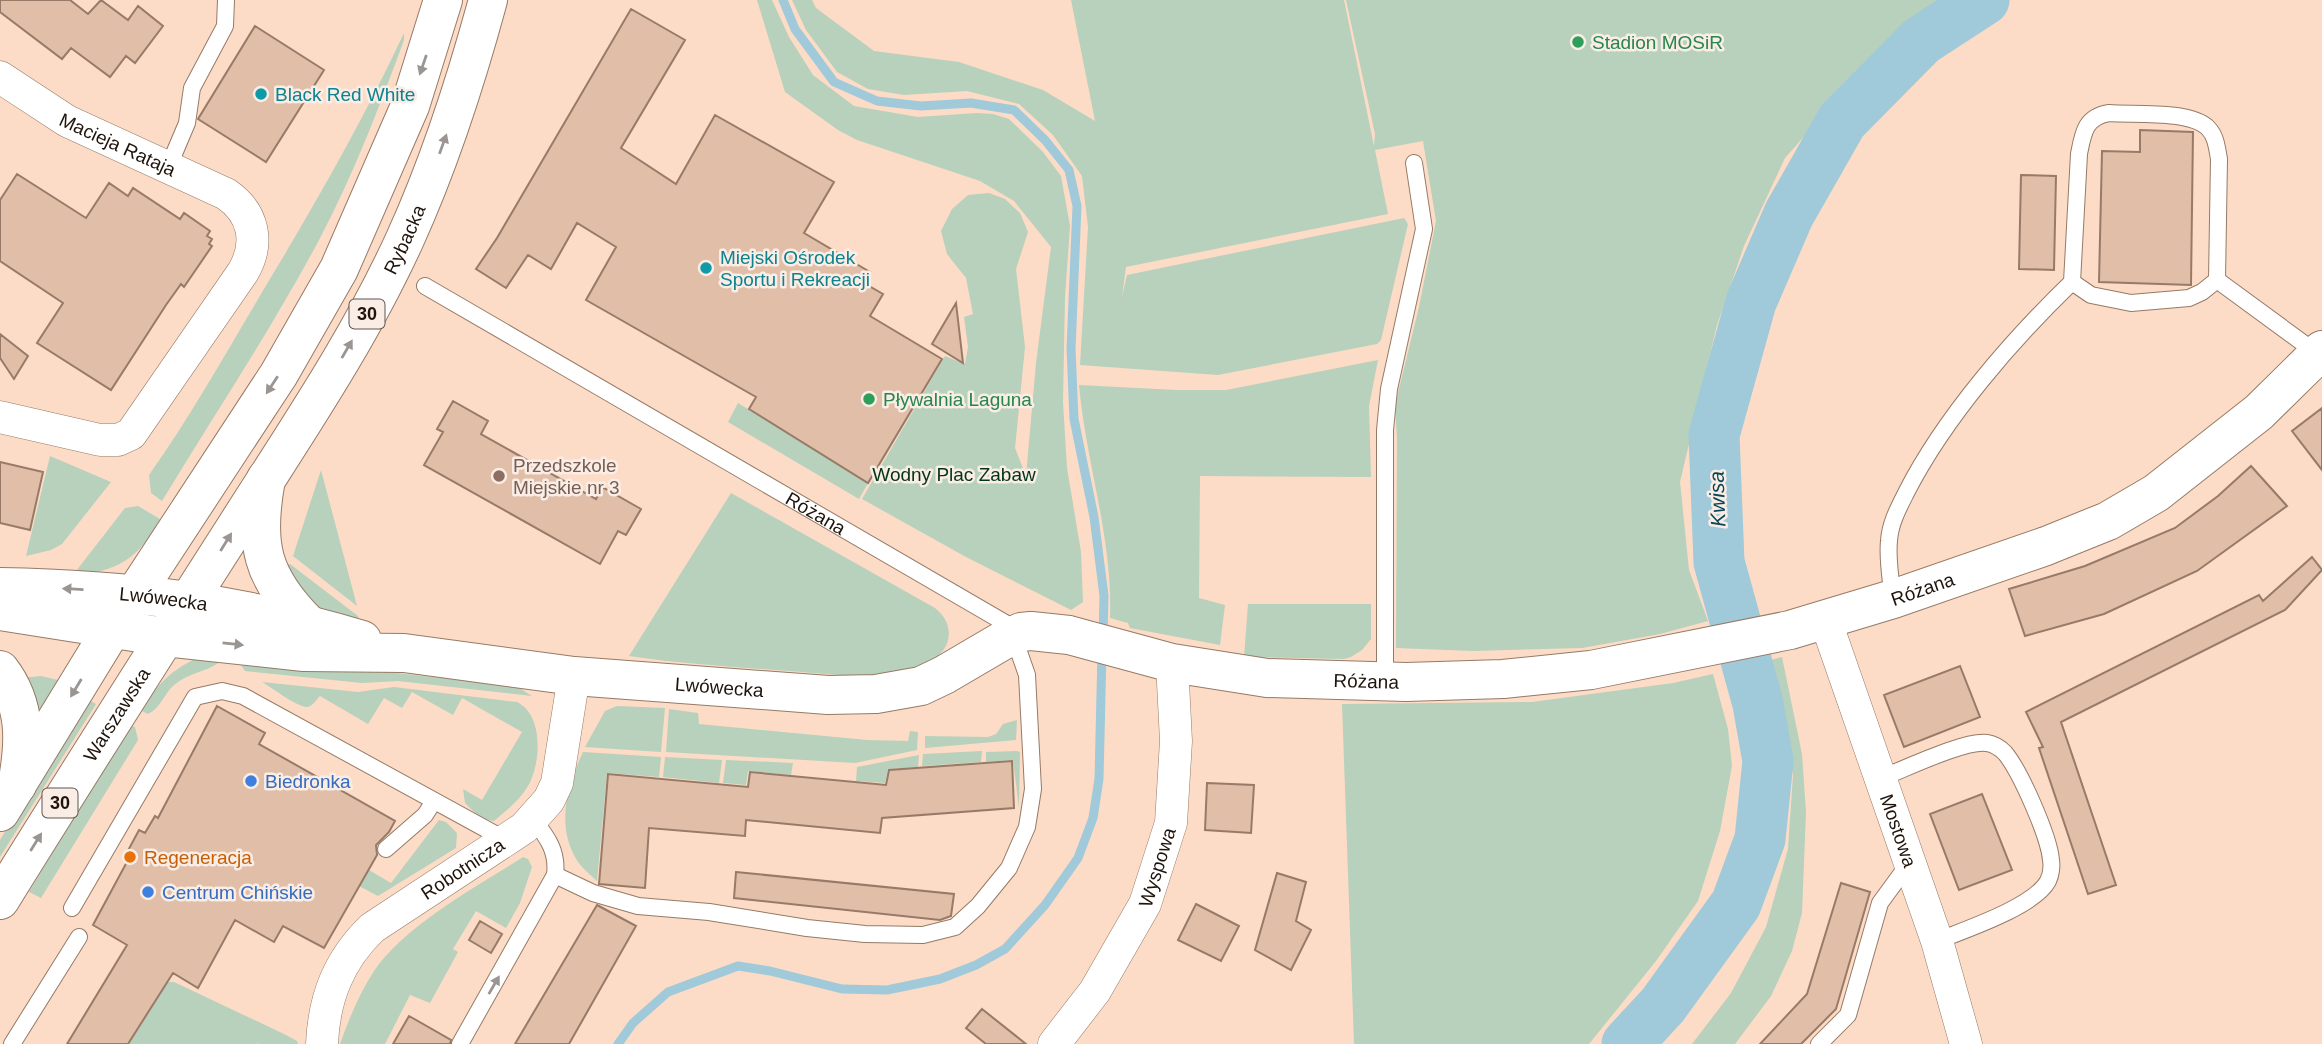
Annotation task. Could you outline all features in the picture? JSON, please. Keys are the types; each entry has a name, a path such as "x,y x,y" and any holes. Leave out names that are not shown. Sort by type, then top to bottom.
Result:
{"street":[{"name":"30","path":"9,798 112,629 279,374 339,269 410,106 443,0"},
{"name":"Rybacka","path":"190,600 339,362 405,239 462,91 488,0"},
{"name":"Macieja Rataja","path":"0,77 67,121 226,194 241,206 252,230 253,250 249,261 131,434 118,440 100,440 0,416"},
{"name":"Różana","path":"1017,634 1040,631 1069,635 1171,663 1267,678 1385,682 1503,679 1591,670 1790,630 1893,599 2046,546 2108,521 2156,493 2259,412 2320,352"},
{"path":"266,479 260,525 265,561 274,583 308,624"},
{"name":"Lwówecka","path":"0,587 135,593 190,600 308,624 404,653"},
{"name":"Warszawska","path":"0,900 190,600"},
{"name":"Lwówecka","path":"0,611 112,629 304,652 404,653 574,676 828,695 876,694 920,686 1017,634"},
{"name":"Mostowa","path":"1825,618 1937,941 1966,1044"},
{"name":"Wyspowa","path":"1054,1044 1095,991 1145,904 1171,823 1176,741 1171,663"},
{"path":"0,670 16,696 23,721 22,756 9,798"},
{"name":"Robotnicza","path":"322,1044 327,1005 334,980 354,946 372,928 506,840 533,819 549,800 557,783 574,676"}],"lane":[{"path":"168,168 187,123 192,88 225,26 226,0"},
{"path":"1893,599 1889,540 1895,515 1922,462 1946,427 2004,355 2037,316 2072,282 2079,154 2082,136 2088,123 2097,115 2109,113 2185,117 2199,121 2209,129 2215,140 2218,159 2217,280"},
{"path":"1385,682 1385,430 1389,388 1424,229 1415,163"},
{"path":"2072,282 2091,295 2131,303 2189,298 2217,280"},
{"path":"2217,280 2320,352"},
{"name":"Różana","path":"425,285 1017,634"},
{"path":"555,875 593,893 638,906 719,913 807,928 866,934 923,935 956,927 978,906 1009,868 1027,827 1033,789 1027,675 1017,634"},
{"path":"72,908 195,697 222,691 243,696 506,840"},
{"path":"1881,778 1959,748 1978,743 1994,745 2005,753 2019,774 2049,847 2051,872 2048,881 2035,895 1995,917 1937,941"},
{"path":"386,849 425,815 434,801"},
{"path":"460,1044 555,875 555,853 549,839 533,819"},
{"path":"1819,1044 1848,1015 1880,903 1910,862"},
{"path":"12,1044 79,937"}],"green space":[{"name":"Wodny Plac Zabaw","path":"757,0 772,0 789,37 813,75 854,106 918,117 977,113 1009,119 1043,152 1061,176 1070,226 1065,297 1063,402 1067,468 1081,552 1083,602 1071,610 966,557 862,499 945,356 965,364 968,347 964,317 973,314 966,278 947,254 941,231 952,209 968,195 989,193 1005,199 1020,213 1028,232 1016,269 1025,347 1015,448 1026,476 1036,363 1051,247 1014,201 980,181 857,140 838,130 785,92"},
{"path":"792,0 812,0 816,8 874,51 959,62 1043,90 1095,121 1071,0 1344,0 1374,146 1375,134 1346,0 1944,0 1866,67 1785,158 1744,246 1717,325 1680,482 1689,570 1708,621 1660,634 1582,648 1473,651 1396,648 1395,405 1419,307 1436,221 1423,141 1375,150 1388,214 1126,267 1122,297 1127,275 1404,218 1408,224 1381,340 1377,344 1218,375 1080,365 1088,227 1082,176 1053,135 1019,104 967,91 904,95 868,89 837,72 806,30"},
{"path":"404,33 404,40 365,142 319,240 262,339 162,501 151,493 149,475 207,386 318,198"},
{"path":"1378,360 1369,406 1371,477 1200,476 1199,598 1225,605 1220,645 1130,628 1128,623 1110,618 1107,559 1079,385 1226,390"},
{"path":"738,403 868,483 859,499 728,422"},
{"path":"50,456 111,482 62,544 51,550 26,556"},
{"path":"321,470 357,606 293,556"},
{"path":"731,493 935,608 944,618 949,631 942,652 923,667 909,673 875,676 709,665 629,656"},
{"path":"138,506 160,519 144,544 115,566 73,575 125,508"},
{"path":"290,564 358,616 360,623 315,611 281,565"},
{"path":"1248,604 1371,604 1371,639 1362,650 1344,659 1244,657"},
{"path":"238,656 516,686 532,696 398,681 362,683 245,671"},
{"path":"1782,657 1802,754 1806,812 1802,913 1792,951 1771,996 1735,1044 1692,1044 1731,993 1766,927 1788,849 1793,775 1771,660"},
{"path":"197,658 220,662 179,681 148,714 140,710 164,680"},
{"path":"1713,674 1728,729 1732,766 1720,831 1698,901 1656,961 1589,1044 1354,1044 1342,704 1532,702 1673,683"},
{"path":"41,676 58,680 35,719 20,678"},
{"path":"262,682 358,692 394,687 517,702 526,708 536,728 536,765 525,791 517,801 494,821 485,819 465,803 463,789 482,800 522,732 462,698 453,715 412,692 402,708 384,698 368,724 320,696 307,707"},
{"path":"86,698 96,704 0,857 0,840"},
{"path":"617,706 665,708 661,752 585,747 605,711"},
{"path":"669,709 698,713 699,724 867,740 908,741 910,731 918,732 917,750 855,763 666,752"},
{"path":"1017,720 1016,740 925,748 925,736 988,737 996,734 1003,724"},
{"path":"130,725 135,727 138,740 41,898 29,892"},
{"path":"982,751 981,762 922,766 923,754"},
{"path":"583,752 661,757 659,777 607,773 597,881 578,862 571,849 565,821 568,793"},
{"path":"986,752 1020,752 1019,808 1013,760 986,762"},
{"path":"919,755 918,767 888,769 885,783 856,781 857,767"},
{"path":"665,757 722,760 719,783 663,777"},
{"path":"726,760 793,763 791,775 748,771 746,785 723,783"},
{"path":"439,820 446,822 457,833 456,848 378,896 359,886 369,870 391,883"},
{"path":"523,857 528,859 532,867 520,903 506,928 476,911 453,949 458,952 430,1003 410,995 385,1044 340,1044 364,989 387,954 442,908"},
{"path":"168,982 174,982 284,1034 298,1044 129,1044"}],"building":[{"path":"0,0 70,0 88,14 101,0 128,20 138,6 163,26 135,63 126,56 110,77 71,48 62,59 0,12"},
{"path":"631,9 685,40 621,148 676,184 715,115 834,182 804,233 870,272 864,283 883,294 870,316 942,359 868,483 749,409 756,397 586,300 616,247 577,223 551,269 528,255 506,288 476,269 497,238"},
{"name":"Black Red White","path":"255,26 324,70 266,162 198,119"},
{"path":"2140,130 2193,132 2191,285 2099,282 2102,151 2140,152"},
{"path":"17,174 86,218 109,183 128,196 133,188 180,219 184,213 210,231 207,236 212,239 209,244 212,246 184,287 181,284 166,305 111,390 37,343 63,303 0,261 0,200"},
{"path":"2021,175 2056,176 2054,270 2019,269"},
{"path":"956,303 963,363 932,344"},
{"path":"0,334 28,356 14,379 0,358"},
{"name":"Przedszkole Miejskie nr 3","path":"453,401 488,421 481,434 596,499 602,487 641,509 626,535 618,531 600,564 424,465 443,432 437,429"},
{"path":"2322,408 2322,470 2292,431"},
{"path":"0,462 43,472 30,530 0,523"},
{"path":"2251,466 2287,506 2197,571 2104,614 2025,636 2009,589 2085,566 2175,528 2218,496"},
{"path":"2312,557 2322,570 2285,610 2061,722 2116,885 2088,894 2039,748 2043,747 2026,712 2259,595 2263,601"},
{"path":"1960,666 1980,717 1904,747 1884,695"},
{"path":"217,706 265,733 259,744 395,821 389,832 376,845 377,855 324,948 283,926 274,942 235,920 198,988 173,973 128,1044 67,1044 127,945 93,925 128,860 124,858 139,830 145,833 155,816 158,818"},
{"path":"1012,761 1014,808 882,818 880,833 746,820 745,836 649,828 645,888 599,884 608,774 748,787 750,772 886,785 889,770"},
{"path":"1207,783 1254,785 1251,833 1205,830"},
{"path":"1982,794 2012,870 1959,890 1930,814"},
{"path":"736,872 954,894 951,916 940,920 734,898"},
{"path":"1277,873 1306,882 1296,921 1311,930 1291,970 1255,950"},
{"path":"1841,883 1870,892 1836,1009 1801,1044 1760,1044 1807,994"},
{"path":"1196,904 1239,926 1221,961 1178,940"},
{"path":"597,905 636,926 569,1044 515,1044"},
{"path":"480,921 502,934 491,953 469,940"},
{"path":"982,1009 1026,1044 986,1044 966,1028"},
{"path":"409,1016 451,1040 450,1044 393,1044"}],"waterway":[{"path":"783,0 795,29 834,82 877,101 921,106 971,103 1014,110 1045,140 1069,170 1077,206 1071,349 1074,419 1094,517 1104,596 1103,635"},
{"name":"Kwisa","path":"1627,1044 1663,1005 1736,904 1760,839 1768,761 1758,704 1719,562 1714,435 1751,302 1789,214 1842,121 1921,41 1984,0"},
{"path":"618,1044 633,1023 668,992 738,966 842,989 887,990 940,979 976,965 1005,949 1045,905 1078,858 1093,818 1099,779 1102,652"}],"place":[{"name":"Stadion MOSiR","path":"1578,42"},
{"name":"Black Red White","path":"261,94"},
{"name":"Miejski Ośrodek Sportu i Rekreacji","path":"706,268"},
{"name":"Pływalnia Laguna","path":"869,399"},
{"name":"Przedszkole Miejskie nr 3","path":"499,476"},
{"name":"Biedronka","path":"251,781"},
{"name":"Regeneracja","path":"130,857"},
{"name":"Centrum Chińskie","path":"148,892"}]}
